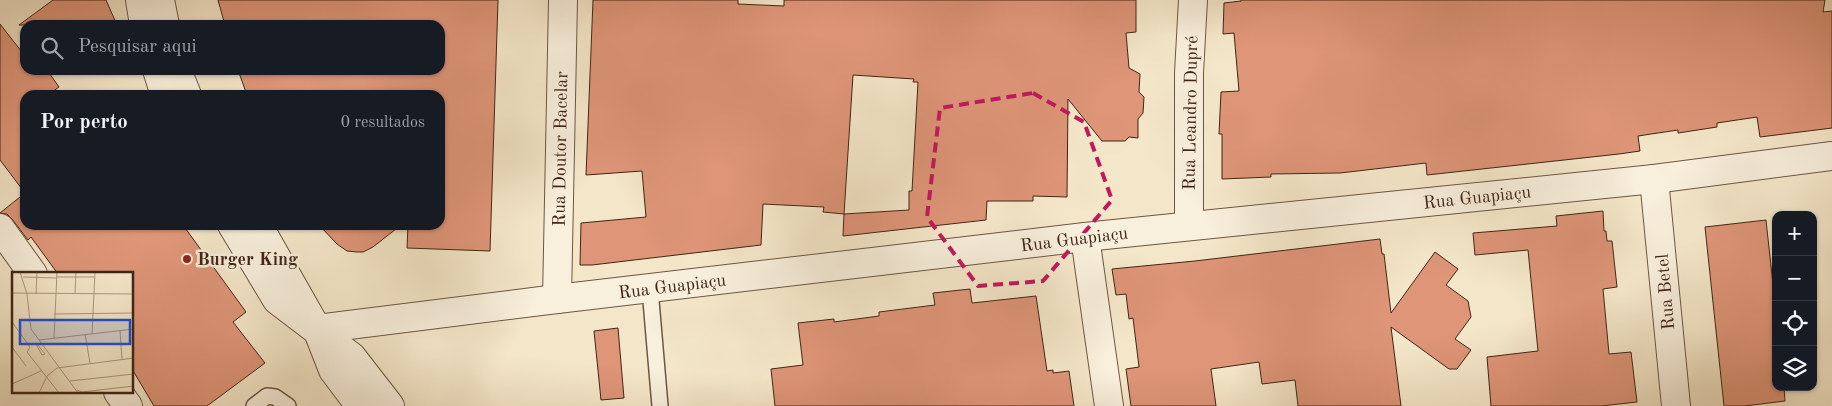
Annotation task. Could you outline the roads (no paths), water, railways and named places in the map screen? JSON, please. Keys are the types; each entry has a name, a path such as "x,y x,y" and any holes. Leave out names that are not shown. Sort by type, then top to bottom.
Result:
{"street":[{"path":"140,0 143,20"},
{"path":"160,0 164,20"},
{"name":"Rua Doutor Bacelar","path":"557,299 563,0"},
{"name":"Rua Leandro Dupré","path":"1189,226 1189,73 1193,0"},
{"path":"159,75 163,90"},
{"path":"178,75 185,90"},
{"name":"Rua Guapiaçu","path":"317,329 1085,237 1654,179 1832,156"},
{"name":"Rua Betel","path":"1654,179 1676,406"},
{"path":"0,228 32,272"},
{"path":"235,230 278,300 352,357 390,406"},
{"path":"261,230 317,329 333,370 360,406"},
{"path":"1085,237 1109,406"},
{"path":"119,394 128,406"}],"lane":[{"path":"650,289 660,406"},
{"path":"254,406 267,396 275,397 288,406"}],"place":[{"name":"Burger King","path":"187,259"}]}
